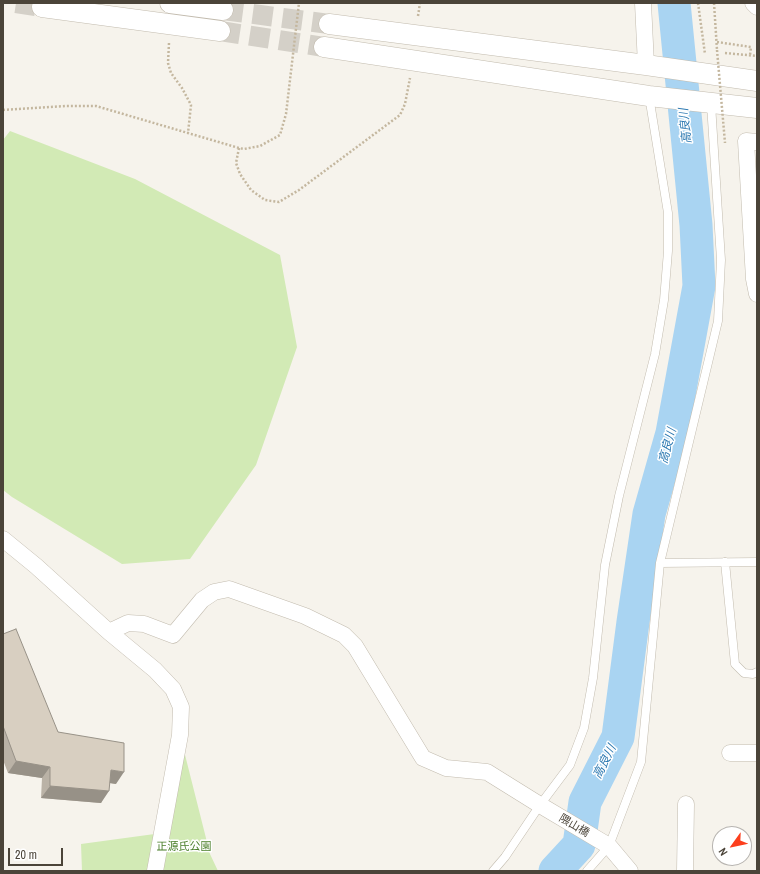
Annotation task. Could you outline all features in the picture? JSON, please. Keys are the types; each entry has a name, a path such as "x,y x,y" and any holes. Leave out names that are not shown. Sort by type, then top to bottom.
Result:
{"street":[{"path":"170,3 223,10"},
{"path":"643,3 646,65"},
{"path":"753,3 757,7"},
{"path":"42,7 220,31"},
{"path":"329,24 646,65 757,81"},
{"path":"324,47 649,96 757,108"},
{"path":"757,142 746,141 754,279 757,294"},
{"path":"3,539 36,566 109,632 155,670 173,689 181,706 180,735 156,871"},
{"name":"隈山橋","path":"109,632 128,623 144,624 173,635 202,600 214,592 229,589 305,616 344,635 355,646 423,758 446,768 487,772 609,846 630,871"},
{"path":"730,753 757,753"},
{"path":"685,871 686,804"}],"lane":[{"path":"493,871 570,765 584,728 593,678 605,565 622,482 655,354 664,300 668,251 668,213 649,96"},
{"path":"587,871 609,846 640,762 660,563 718,321 721,260 711,103"},
{"path":"725,562 735,664 744,673 753,674 757,672"},
{"path":"660,563 757,562"}],"path":[{"path":"3,110 65,106 96,106 239,148 244,149 260,146 280,135 286,114 298,3"},
{"path":"417,18 420,3"},
{"path":"698,3 708,74"},
{"path":"714,3 725,143"},
{"path":"169,41 168,63 171,73 182,88 191,105 188,133"},
{"path":"717,42 751,47 750,55"},
{"path":"725,52 757,56"},
{"path":"239,148 236,163 240,174 251,190 265,200 279,202 299,190 400,115 405,104 410,75"}],"green space":[{"path":"10,131 135,179 280,255 297,347 256,465 190,559 122,564 3,490 3,140"},
{"name":"正源氏公園","path":"180,735 210,854 218,871 82,871 81,844 162,833"}],"building":[{"path":"16,629 58,732 124,743 124,772 111,770 109,791 50,786 50,767 16,761 3,726 3,634"}],"waterway":[{"name":"高良川","path":"555,871 579,845 585,802 618,737 649,514 672,433 699,286 696,225 674,3"}],"tunnel":[{"path":"16,3 42,7"},
{"path":"223,10 329,24"},
{"path":"220,31 324,47"}]}
